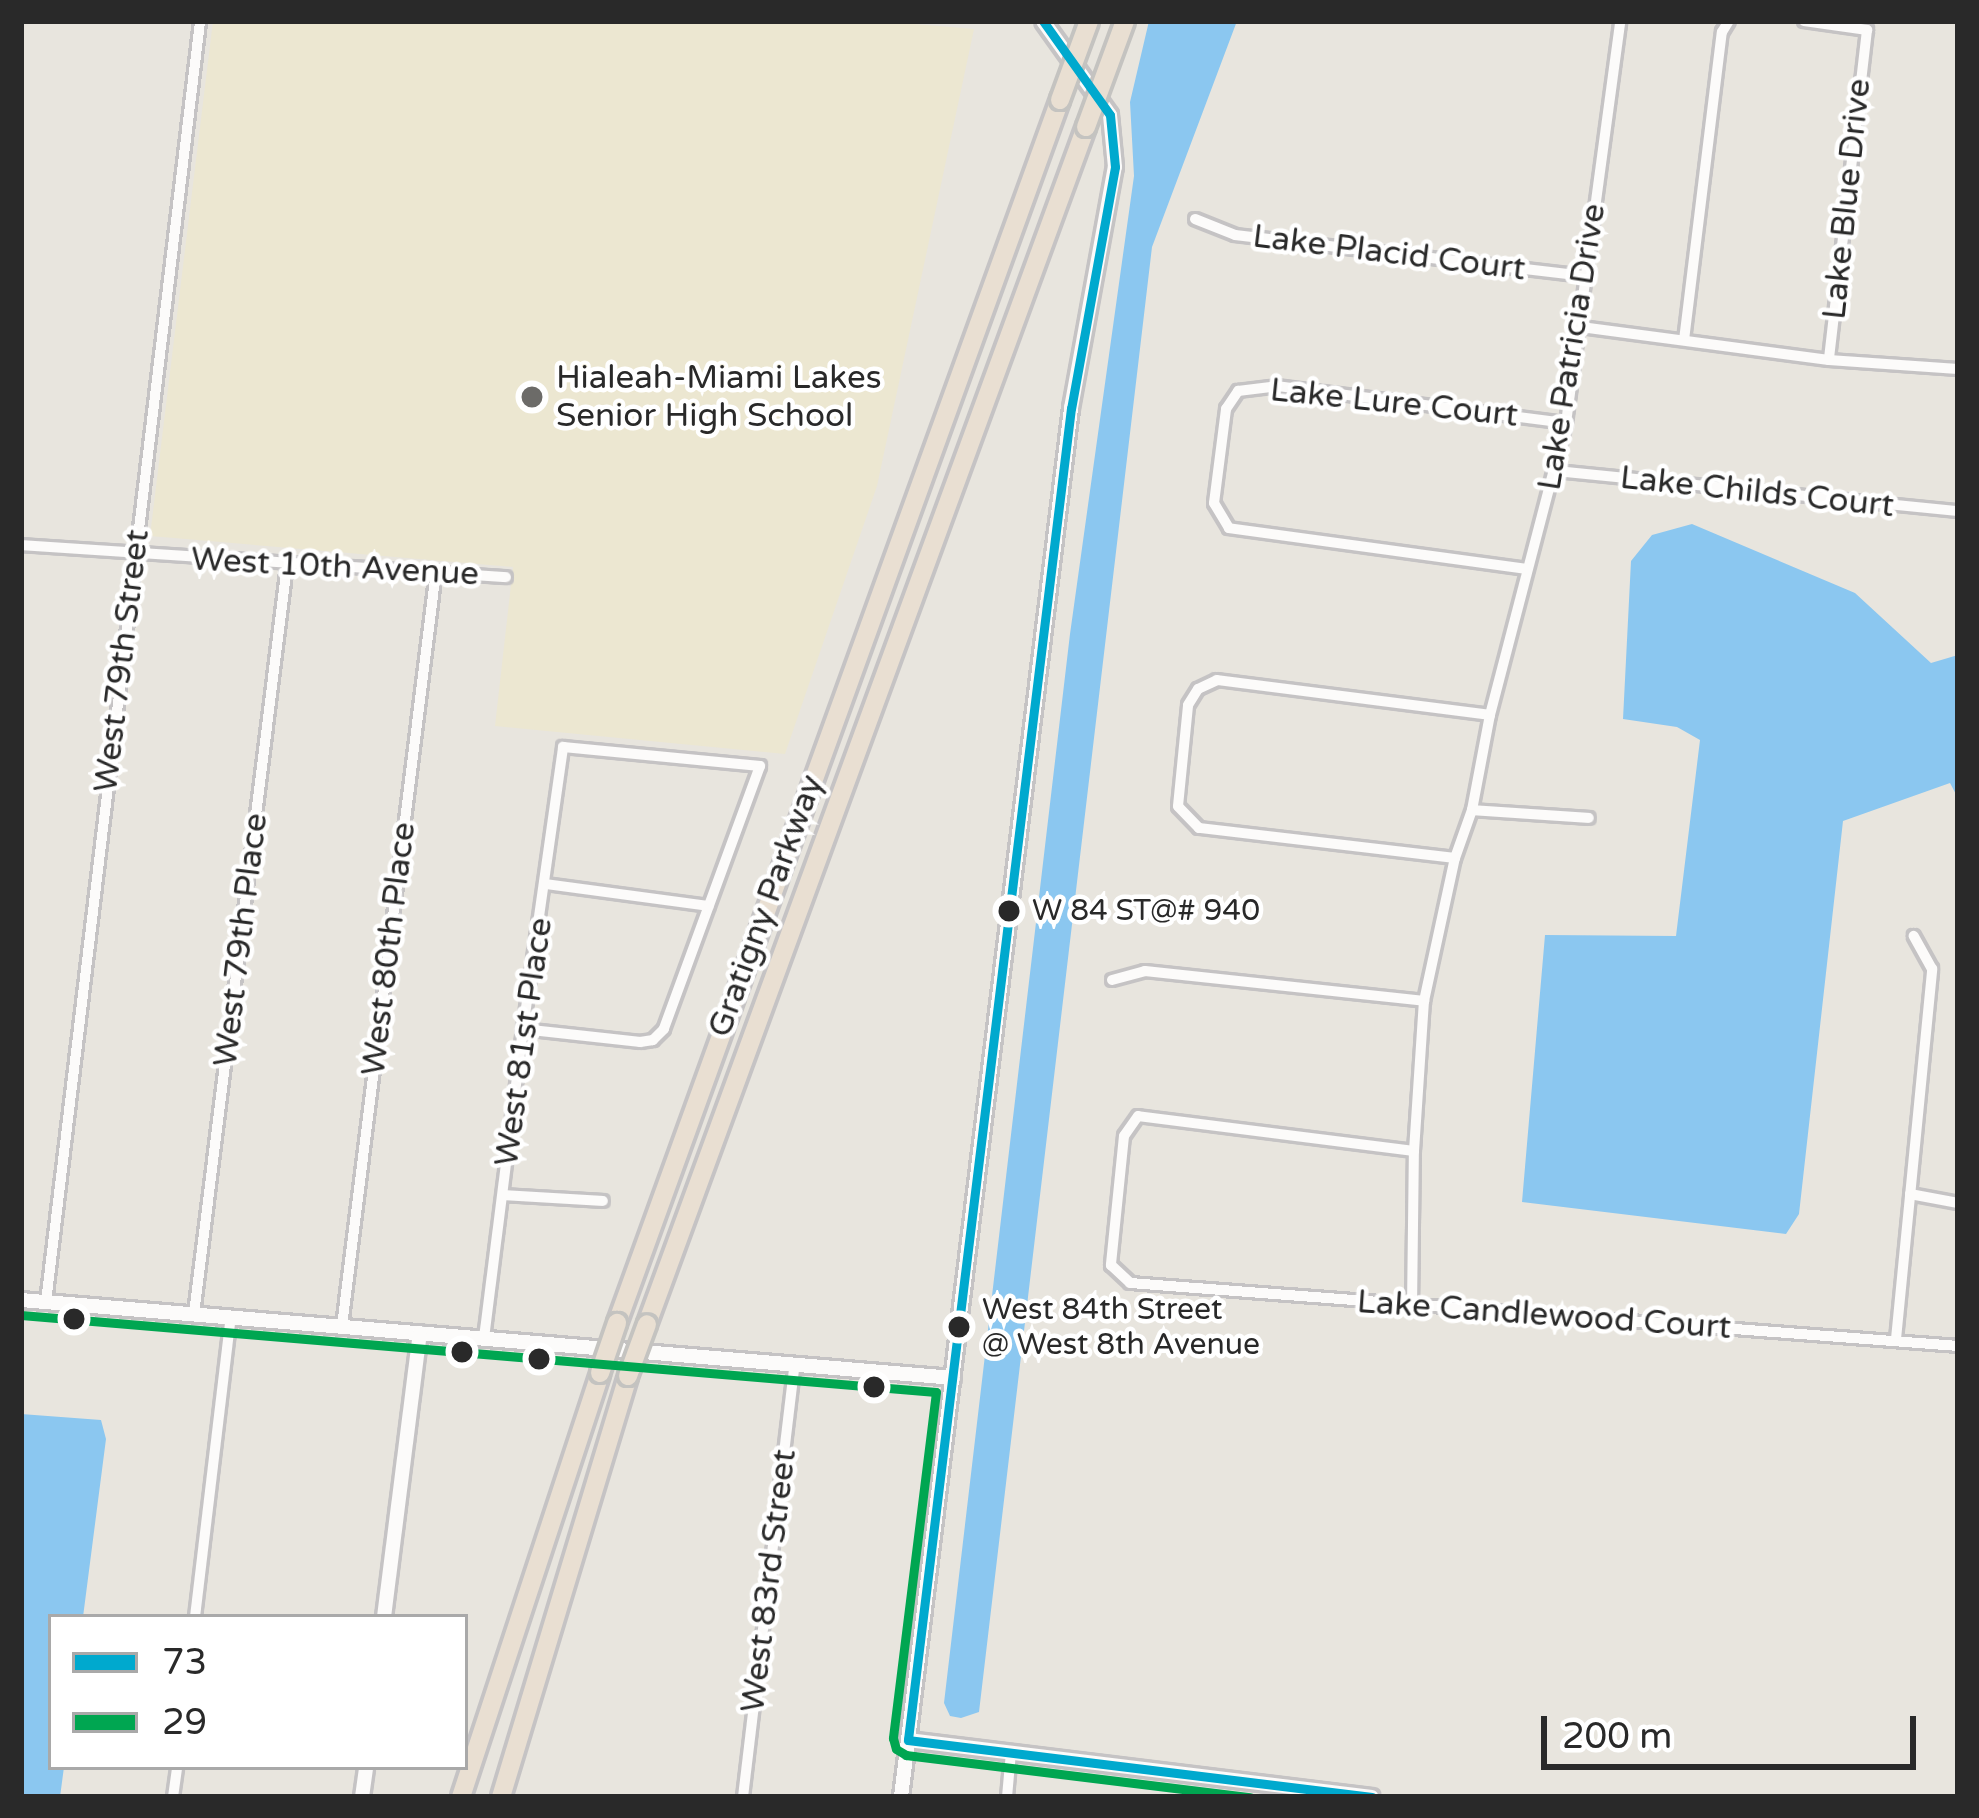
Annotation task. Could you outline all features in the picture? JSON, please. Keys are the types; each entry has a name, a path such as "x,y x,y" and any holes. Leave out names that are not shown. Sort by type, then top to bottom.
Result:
{"highway":[{"name":"Gratigny Parkway","path":"460,1797 617,1323 1089,21"},
{"name":"Gratigny Parkway","path":"501,1797 628,1376 1125,21"}],"street":[{"name":"West 79th Street","path":"46,1302 200,21"},
{"path":"901,1797 1071,408 1114,167 1110,116 1043,21"},
{"name":"Lake Patricia Drive","path":"1412,1307 1414,1151 1424,1001 1455,858 1472,810 1490,715 1566,422 1620,21"},
{"path":"1684,340 1722,32 1729,21"},
{"name":"Lake Blue Drive","path":"1804,21 1867,30 1829,360"},
{"name":"Lake Placid Court","path":"1195,219 1235,235 1586,276"},
{"path":"1581,327 1829,360 1958,368"},
{"name":"Lake Lure Court","path":"1527,568 1228,528 1214,503 1226,409 1238,391 1277,386 1566,422"},
{"name":"Lake Childs Court","path":"1556,471 1958,511"},
{"name":"West 10th Avenue","path":"21,545 506,577"},
{"name":"West 79th Place","path":"194,1314 287,565"},
{"name":"West 80th Place","path":"342,1326 436,571"},
{"path":"1455,858 1199,828 1184,818 1178,806 1189,704 1198,689 1217,680 1490,715"},
{"name":"West 81st Place","path":"484,1338 563,747 760,766 710,906"},
{"path":"1472,810 1589,818"},
{"path":"524,1028 653,1040 664,1029 710,906 546,884"},
{"path":"1896,1340 1932,969 1914,936"},
{"path":"1112,980 1144,971 1424,1001"},
{"name":"Lake Candlewood Court","path":"1414,1151 1138,1116 1124,1136 1111,1265 1130,1282 1958,1346"},
{"path":"1910,1194 1958,1203"},
{"path":"503,1195 602,1202"},
{"path":"21,1300 953,1378"},
{"path":"195,1614 231,1317"},
{"path":"384,1614 420,1333"},
{"name":"West 83rd Street","path":"743,1797 796,1364"},
{"path":"908,1740 1372,1797"},
{"path":"1006,1797 1011,1752"}],"shaded area":[{"name":"Hialeah-Miami Lakes Senior High School","path":"213,21 879,21 974,29 877,486 785,754 495,726 513,567 150,536"}],"water":[{"path":"1149,21 1237,21 1152,247 979,1712 961,1718 950,1716 944,1703 1070,634 1134,176 1130,102"},
{"path":"1692,524 1855,593 1931,663 1958,655 1958,798 1950,783 1843,821 1799,1214 1786,1234 1522,1202 1545,935 1676,936 1700,740 1677,727 1623,719 1631,561 1652,535"},
{"path":"21,1414 101,1420 106,1439 83,1614 48,1614 48,1770 64,1770 60,1797 21,1797"}],"transit line":[{"name":"73","path":"1043,21 1110,115 1115,167 1071,408 908,1740 1372,1797"},
{"name":"29","path":"21,1315 936,1392 893,1738 896,1749 906,1755 1249,1797"}],"place":[{"name":"Hialeah-Miami Lakes Senior High School","path":"532,397"},
{"name":"W 84 ST@# 940","path":"1009,911"},
{"name":"West 84th Street @ West 8th Avenue","path":"959,1327"}]}
